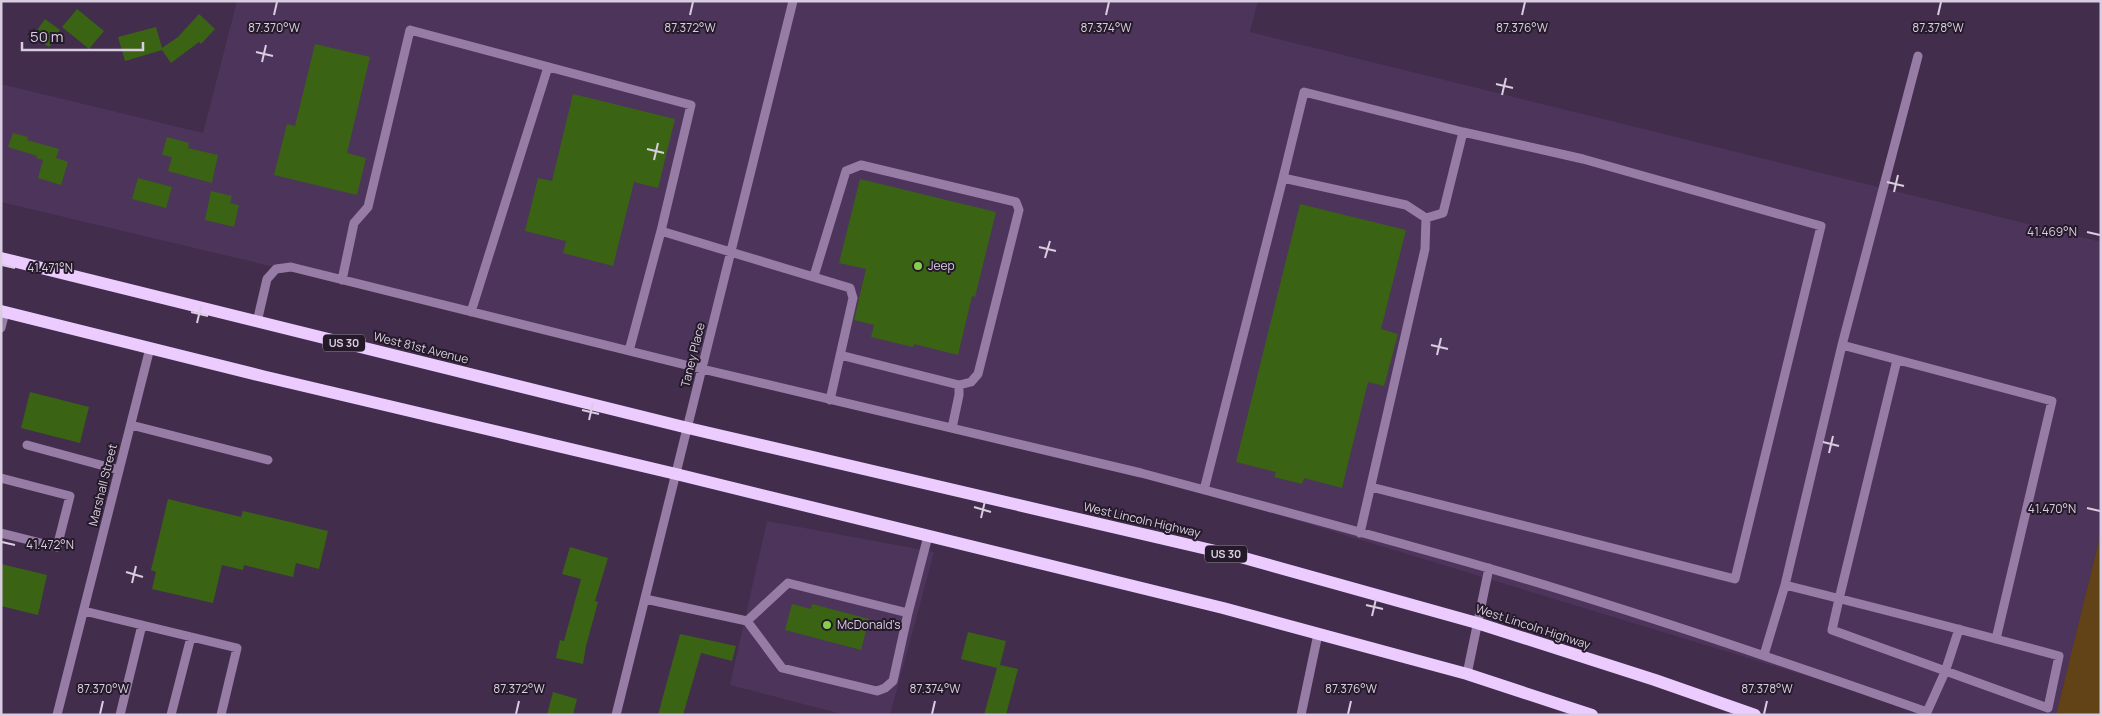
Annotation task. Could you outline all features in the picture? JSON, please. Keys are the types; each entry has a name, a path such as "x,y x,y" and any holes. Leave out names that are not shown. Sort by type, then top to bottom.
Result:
{"main road":[{"name":"West 81st Avenue","path":"1,258 688,428"},
{"path":"3,312 1223,608 1467,674 1592,715"},
{"name":"West Lincoln Highway","path":"688,428 1237,556 1477,623 1655,680 1755,715"}],"street":[{"name":"Taney Place","path":"616,715 793,1"},
{"path":"342,280 354,222 368,206 410,30 691,105 661,231 629,351"},
{"path":"1764,655 1785,585 1842,345 1918,56"},
{"path":"471,312 548,67"},
{"path":"1204,490 1304,92 1463,132 1582,159 1821,226 1734,578 1371,487"},
{"path":"1283,178 1406,205 1426,218 1443,213 1463,132"},
{"path":"814,276 846,171 861,165 1016,202 1019,210 978,374 971,382 958,385 840,355"},
{"path":"1360,533 1425,249 1426,218"},
{"path":"661,231 850,288 852,298 830,400"},
{"path":"257,322 267,279 276,269 291,267 702,369 1141,473 1204,490 1489,568 1764,655 1931,713 1959,629"},
{"path":"1,328 3,312"},
{"path":"1842,345 2052,401 1996,639"},
{"name":"Marshall Street","path":"57,715 150,348"},
{"path":"1785,585 1840,599 1959,629 2059,656 2048,708 1832,630 1840,599 1898,360"},
{"path":"952,428 959,395 958,385"},
{"path":"131,425 268,460"},
{"path":"27,445 120,470"},
{"path":"1,478 70,496 56,547 1,533"},
{"path":"645,600 747,621 782,668 877,691 885,688 893,681 928,536"},
{"path":"1467,674 1489,568"},
{"path":"747,621 788,583 908,613"},
{"path":"84,611 237,648 221,715"},
{"path":"120,715 142,625"},
{"path":"1301,715 1318,634"},
{"path":"172,715 191,637"}],"shaded area":[{"path":"237,1 1258,1 1250,32 2101,242 2101,532 2056,715 1935,715 1141,473 1,202 1,84 203,133"},
{"path":"767,521 934,552 890,715 845,715 730,685"},
{"path":"2101,532 2101,715 2056,715"}],"building":[{"path":"77,9 104,31 89,49 62,27"},
{"path":"199,14 215,29 201,44 199,42 171,63 162,50 125,61 118,37 156,27 162,48 178,37"},
{"path":"45,19 60,30 49,47 33,36"},
{"path":"315,44 370,57 347,153 366,158 357,195 274,175 287,124 295,126"},
{"path":"573,94 675,119 658,188 634,182 613,266 563,253 566,241 525,231 538,178 552,181"},
{"path":"13,133 28,137 27,140 59,149 56,158 68,162 61,185 38,178 43,160 36,158 37,156 8,147"},
{"path":"167,137 189,143 188,148 218,155 212,183 168,171 172,157 162,155"},
{"path":"138,178 172,187 166,208 132,199"},
{"name":"Jeep","path":"860,179 996,212 975,297 972,296 958,355 914,344 913,347 871,337 874,325 854,320 866,269 839,263"},
{"path":"211,191 232,196 230,203 239,205 234,227 205,220"},
{"path":"1300,204 1406,230 1381,329 1398,334 1384,386 1368,382 1342,488 1304,478 1302,484 1274,477 1276,472 1236,462"},
{"path":"30,392 89,407 80,443 21,428"},
{"path":"168,499 241,517 243,511 328,531 319,569 296,563 293,577 244,565 243,570 222,565 213,603 152,589 156,572 151,570"},
{"path":"570,547 608,558 595,601 598,602 583,664 556,658 560,640 564,641 581,579 562,574"},
{"path":"1,564 47,575 38,615 1,606"},
{"name":"McDonald's","path":"792,604 811,609 812,604 869,619 861,650 785,630"},
{"path":"968,632 1006,641 1000,665 1018,669 1006,715 984,715 997,668 961,659"},
{"path":"680,634 736,646 732,661 701,653 683,715 658,715"},
{"path":"553,692 577,699 573,715 547,715"}],"place":[{"name":"Jeep","path":"918,266"},
{"name":"McDonald's","path":"827,625"}]}
